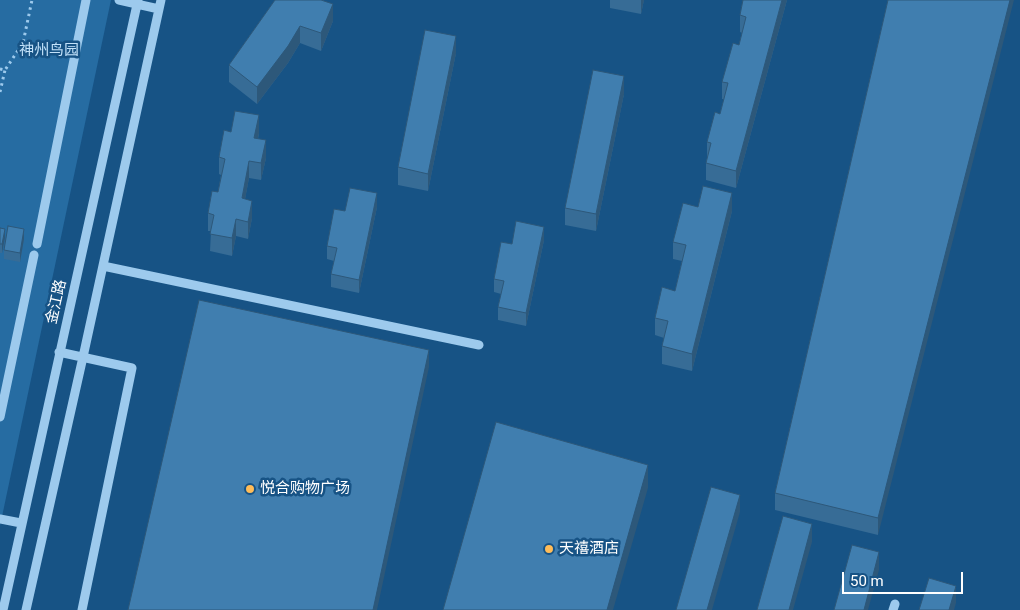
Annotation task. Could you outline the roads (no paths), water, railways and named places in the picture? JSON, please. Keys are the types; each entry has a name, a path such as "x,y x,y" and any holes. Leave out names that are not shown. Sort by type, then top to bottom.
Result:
{"street":[{"path":"37,244 86,0"},
{"path":"26,610 160,4 119,0"},
{"name":"金江路","path":"3,610 138,2"},
{"path":"0,417 34,255"},
{"path":"103,266 479,345"},
{"path":"59,352 132,368 82,610"},
{"path":"0,519 21,524"}],"place":[{"name":"悦合购物广场","path":"250,489"},
{"name":"天禧酒店","path":"549,549"}],"park label":[{"name":"神州鸟园","path":"49,51"}]}
